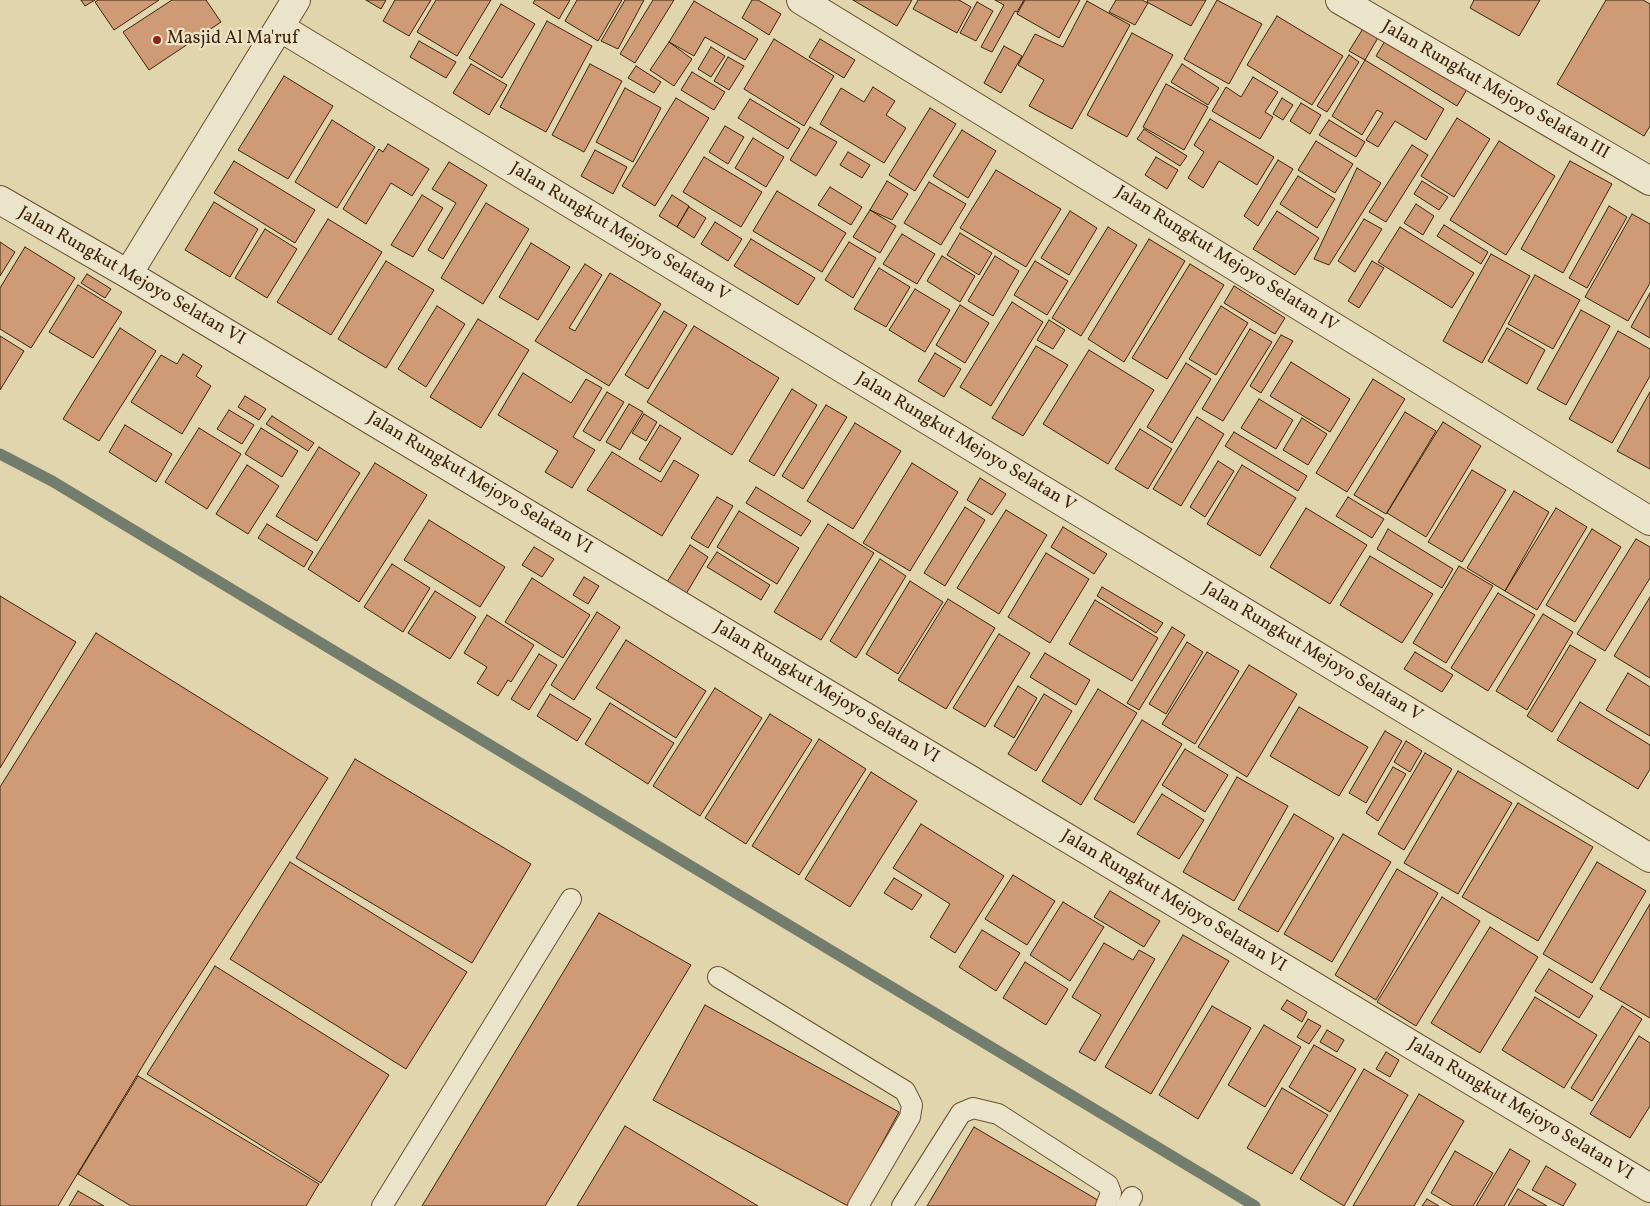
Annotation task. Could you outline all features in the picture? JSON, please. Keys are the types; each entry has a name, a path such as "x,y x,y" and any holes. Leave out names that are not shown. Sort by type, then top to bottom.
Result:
{"street":[{"path":"128,274 281,28 296,0"},
{"name":"Jalan Rungkut Mejoyo Selatan IV","path":"801,0 1650,521"},
{"name":"Jalan Rungkut Mejoyo Selatan III","path":"1340,0 1650,181"},
{"name":"Jalan Rungkut Mejoyo Selatan V","path":"281,28 1650,858"},
{"name":"Jalan Rungkut Mejoyo Selatan VI","path":"0,200 128,274 1650,1188"}],"lane":[{"path":"382,1206 570,899"},
{"path":"718,977 905,1091 912,1105 910,1117 858,1206"},
{"path":"902,1206 960,1113 974,1108 998,1114 1108,1185 1111,1193 1106,1206"}],"building":[{"path":"81,0 95,0 85,6"},
{"path":"98,0 159,0 114,30 95,2"},
{"path":"172,0 206,0 221,22 149,70 123,32"},
{"path":"366,0 386,0 381,9"},
{"path":"395,0 431,0 409,36 383,21"},
{"path":"436,0 491,0 457,56 417,32"},
{"path":"535,0 570,0 559,19 533,3"},
{"path":"577,0 622,0 598,41 565,21"},
{"path":"625,0 644,0 618,49 601,41"},
{"path":"653,0 674,0 635,63 620,54"},
{"path":"752,0 758,0 781,14 769,35 742,18"},
{"path":"853,0 912,0 897,26"},
{"path":"918,0 959,0 971,7 957,33 913,9"},
{"path":"995,0 1024,0 1017,12 1015,11 992,52 981,47 1004,5"},
{"path":"1025,0 1080,0 1059,38 1017,14"},
{"path":"1116,0 1142,0 1148,3 1135,25 1109,12"},
{"path":"1148,0 1206,0 1191,26 1147,2"},
{"path":"1217,0 1262,24 1229,84 1184,59"},
{"path":"1474,0 1540,0 1519,36 1470,8"},
{"path":"1606,0 1643,0 1650,4 1650,126 1644,136 1557,84"},
{"path":"694,1 758,39 745,60 705,37 694,56 669,42"},
{"path":"1087,1 1130,25 1072,129 1029,106 1044,80 1018,65 1035,34 1063,47"},
{"path":"977,2 993,11 976,41 960,33"},
{"path":"501,4 535,24 502,78 469,58"},
{"path":"1277,16 1343,56 1312,105 1247,65"},
{"path":"547,21 592,46 546,132 500,107"},
{"path":"1364,27 1379,36 1365,60 1349,51"},
{"path":"1132,33 1173,55 1127,137 1087,115"},
{"path":"1388,36 1469,86 1457,106 1376,56"},
{"path":"774,39 834,76 804,126 744,89"},
{"path":"820,39 855,60 844,78 809,57"},
{"path":"419,41 456,62 446,78 410,57"},
{"path":"669,42 692,59 674,86 650,70"},
{"path":"1004,46 1022,56 1001,93 984,83"},
{"path":"711,47 725,56 711,77 698,69"},
{"path":"1349,55 1359,62 1327,112 1317,106"},
{"path":"728,57 744,66 729,90 714,81"},
{"path":"1365,60 1444,109 1426,140 1395,121 1378,147 1366,140 1383,113 1377,110 1362,135 1332,116"},
{"path":"471,64 507,85 489,115 453,93"},
{"path":"590,64 622,81 584,152 552,135"},
{"path":"1182,64 1219,88 1208,105 1171,82"},
{"path":"636,66 661,82 654,93 628,78"},
{"path":"692,72 725,92 714,110 681,90"},
{"path":"284,76 333,106 288,179 238,150"},
{"path":"1253,77 1278,92 1265,112 1273,117 1260,139 1212,111 1226,87 1241,97"},
{"path":"1166,84 1208,107 1184,150 1143,127"},
{"path":"873,87 895,101 886,115 906,128 884,163 820,124 841,88 864,102"},
{"path":"625,88 661,108 633,162 596,142"},
{"path":"676,98 709,118 655,206 622,186"},
{"path":"1282,98 1293,105 1283,120 1273,114"},
{"path":"750,99 800,129 788,149 738,118"},
{"path":"1301,103 1321,115 1310,134 1290,121"},
{"path":"930,108 956,124 915,191 889,175"},
{"path":"1457,118 1490,139 1454,197 1421,176"},
{"path":"1210,119 1274,157 1257,185 1219,161 1203,188 1188,178 1204,152 1194,145"},
{"path":"332,120 375,147 337,208 295,182"},
{"path":"1329,120 1365,142 1356,157 1319,135"},
{"path":"725,126 744,137 728,164 709,152"},
{"path":"810,127 837,142 816,176 790,160"},
{"path":"1144,129 1187,156 1180,166 1137,139"},
{"path":"962,130 996,151 968,198 933,176"},
{"path":"753,138 784,157 766,187 735,168"},
{"path":"1316,141 1353,164 1335,193 1298,170"},
{"path":"1499,141 1555,176 1506,255 1450,220"},
{"path":"388,144 429,169 412,196 391,183 366,224 343,209 379,149 383,152"},
{"path":"1412,145 1428,155 1386,222 1369,212"},
{"path":"595,150 627,167 613,194 581,176"},
{"path":"848,152 870,165 862,178 840,165"},
{"path":"704,157 762,192 741,227 683,192"},
{"path":"1156,157 1178,170 1167,189 1145,175"},
{"path":"1278,160 1293,169 1258,226 1244,216"},
{"path":"234,161 315,210 295,243 214,193"},
{"path":"1570,161 1612,184 1563,273 1521,249"},
{"path":"449,162 487,185 443,259 428,250 456,203 432,189"},
{"path":"1357,168 1381,183 1329,265 1314,259"},
{"path":"996,170 1061,209 1026,267 960,228"},
{"path":"1298,176 1335,199 1317,228 1280,204"},
{"path":"887,181 908,194 892,220 870,210"},
{"path":"1422,181 1448,197 1439,210 1414,194"},
{"path":"929,182 966,204 941,245 904,223"},
{"path":"830,187 862,207 851,225 818,205"},
{"path":"777,191 846,233 822,272 753,231"},
{"path":"422,195 443,208 413,257 391,245"},
{"path":"672,195 689,206 677,227 659,216"},
{"path":"214,202 258,229 230,277 185,250"},
{"path":"486,203 529,229 483,304 441,278"},
{"path":"1416,204 1434,216 1423,235 1404,223"},
{"path":"1609,206 1627,217 1587,288 1569,278"},
{"path":"689,207 706,218 694,238 677,227"},
{"path":"870,210 896,226 880,253 853,237"},
{"path":"1070,211 1097,228 1069,275 1041,258"},
{"path":"1277,211 1319,238 1295,275 1253,249"},
{"path":"1632,214 1650,224 1650,283 1628,321 1585,297"},
{"path":"328,219 382,252 331,335 277,302"},
{"path":"1364,219 1382,229 1355,272 1338,261"},
{"path":"715,222 742,239 728,261 701,244"},
{"path":"1444,225 1488,252 1481,264 1437,236"},
{"path":"1108,227 1137,245 1081,336 1052,318"},
{"path":"1400,227 1474,273 1452,308 1378,262"},
{"path":"265,229 297,249 267,298 235,278"},
{"path":"960,233 992,253 979,275 947,255"},
{"path":"902,234 935,254 917,284 883,264"},
{"path":"751,239 815,278 798,305 734,266"},
{"path":"1149,239 1185,261 1124,362 1088,339"},
{"path":"0,242 15,252 0,276"},
{"path":"849,242 876,258 853,298 825,280"},
{"path":"531,243 570,267 538,320 499,297"},
{"path":"25,247 75,278 31,348 0,329 0,288"},
{"path":"1491,254 1530,276 1482,363 1443,341"},
{"path":"942,256 975,276 960,302 927,281"},
{"path":"995,256 1019,271 993,316 968,301"},
{"path":"386,261 434,290 386,368 338,339"},
{"path":"1035,261 1068,281 1047,315 1014,295"},
{"path":"1372,261 1384,268 1359,308 1348,301"},
{"path":"585,264 602,275 569,328 575,331 610,273 661,304 609,386 535,341"},
{"path":"1190,264 1224,285 1167,379 1132,358"},
{"path":"879,268 910,287 886,327 854,309"},
{"path":"87,274 111,289 105,298 81,283"},
{"path":"1535,275 1580,300 1553,349 1508,324"},
{"path":"78,285 122,312 93,358 49,332"},
{"path":"1234,286 1285,318 1275,334 1224,303"},
{"path":"915,289 950,310 925,352 889,330"},
{"path":"1650,293 1650,338 1631,327"},
{"path":"1012,302 1043,322 991,406 960,387"},
{"path":"960,305 989,323 965,363 936,345"},
{"path":"437,306 465,324 426,387 398,369"},
{"path":"1221,306 1248,323 1216,375 1189,359"},
{"path":"1581,310 1610,326 1566,405 1537,389"},
{"path":"664,311 687,325 648,389 625,375"},
{"path":"478,319 529,350 481,428 430,397"},
{"path":"1049,320 1065,330 1053,349 1037,340"},
{"path":"694,326 779,378 732,455 647,402"},
{"path":"120,328 156,351 99,441 63,419"},
{"path":"1507,328 1545,350 1527,384 1488,361"},
{"path":"1250,329 1272,342 1223,421 1202,409"},
{"path":"1618,331 1650,349 1650,376 1612,443 1569,419"},
{"path":"1281,335 1293,341 1261,393 1250,386"},
{"path":"0,336 24,351 0,390"},
{"path":"1036,346 1068,365 1023,436 992,418"},
{"path":"1089,350 1154,390 1108,464 1043,424"},
{"path":"935,353 961,369 944,397 918,381"},
{"path":"183,354 202,366 196,376 211,386 182,434 131,402 161,355 177,364"},
{"path":"1291,362 1350,399 1330,432 1270,396"},
{"path":"1186,363 1211,379 1172,443 1147,427"},
{"path":"523,373 571,403 586,379 602,388 573,437 595,450 572,488 545,472 558,451 498,415"},
{"path":"1373,379 1405,399 1347,492 1316,473"},
{"path":"792,389 817,405 774,476 749,461"},
{"path":"607,392 624,402 600,441 583,431"},
{"path":"1650,392 1650,469 1617,451"},
{"path":"245,396 266,409 259,420 238,407"},
{"path":"1259,399 1293,420 1276,449 1241,428"},
{"path":"629,404 643,412 620,450 606,442"},
{"path":"826,405 847,417 803,489 782,476"},
{"path":"229,410 254,425 242,444 217,429"},
{"path":"1405,412 1436,431 1386,514 1354,495"},
{"path":"644,414 657,422 646,441 632,433"},
{"path":"272,416 314,443 308,451 266,424"},
{"path":"1197,417 1224,434 1181,506 1153,489"},
{"path":"1302,418 1327,434 1308,465 1283,450"},
{"path":"1443,422 1481,446 1426,537 1387,513"},
{"path":"855,423 901,451 853,529 807,501"},
{"path":"125,425 172,454 156,482 109,452"},
{"path":"660,425 681,438 660,472 639,459"},
{"path":"199,428 241,454 207,509 165,482"},
{"path":"261,428 298,451 282,477 245,454"},
{"path":"1140,429 1172,449 1148,489 1115,469"},
{"path":"1234,432 1307,476 1298,491 1225,446"},
{"path":"319,447 360,473 317,541 276,516"},
{"path":"612,452 661,482 674,460 699,475 662,536 587,490"},
{"path":"1218,461 1234,471 1205,517 1190,507"},
{"path":"375,463 427,495 359,602 308,569"},
{"path":"912,463 958,492 910,571 863,543"},
{"path":"247,465 279,486 248,534 216,514"},
{"path":"1242,465 1296,498 1260,556 1207,524"},
{"path":"1472,470 1506,490 1462,562 1428,542"},
{"path":"980,478 1006,494 992,515 967,500"},
{"path":"756,487 811,521 801,536 746,503"},
{"path":"1514,491 1549,512 1505,591 1467,568"},
{"path":"717,497 733,506 708,548 691,538"},
{"path":"1348,497 1384,519 1372,538 1336,516"},
{"path":"965,507 985,520 945,586 924,573"},
{"path":"1306,508 1367,545 1330,604 1270,567"},
{"path":"1556,508 1587,527 1537,610 1505,591"},
{"path":"1006,510 1047,535 999,614 957,588"},
{"path":"739,511 799,548 777,584 717,547"},
{"path":"429,520 505,567 480,607 404,560"},
{"path":"267,524 313,552 304,567 258,538"},
{"path":"828,524 874,553 821,640 774,612"},
{"path":"1063,527 1107,554 1094,574 1051,547"},
{"path":"1388,529 1453,569 1442,588 1377,549"},
{"path":"1592,529 1621,547 1575,622 1546,605"},
{"path":"1636,539 1650,547 1650,578 1605,651 1577,634"},
{"path":"690,545 708,557 686,594 667,582"},
{"path":"534,547 554,559 542,577 522,565"},
{"path":"717,552 770,585 761,600 707,567"},
{"path":"1046,553 1089,579 1050,643 1008,617"},
{"path":"1370,556 1433,594 1402,643 1340,605"},
{"path":"880,559 906,576 856,658 830,641"},
{"path":"392,564 430,588 403,632 364,607"},
{"path":"1459,566 1493,586 1446,663 1413,643"},
{"path":"584,577 599,586 588,604 573,595"},
{"path":"532,578 590,615 563,658 505,622"},
{"path":"910,581 943,602 898,674 866,654"},
{"path":"1102,587 1163,623 1156,633 1097,596"},
{"path":"435,591 476,617 450,659 408,633"},
{"path":"1498,593 1535,615 1488,691 1451,668"},
{"path":"0,596 76,642 0,768"},
{"path":"1650,597 1650,678 1614,656"},
{"path":"948,599 995,628 946,709 898,680"},
{"path":"1095,600 1158,638 1132,681 1069,644"},
{"path":"597,612 620,627 574,700 551,685"},
{"path":"1543,614 1573,632 1527,710 1496,691"},
{"path":"487,615 534,645 511,682 508,680 498,696 477,683 487,667 464,653"},
{"path":"1172,627 1185,635 1139,710 1127,703"},
{"path":"96,633 328,778 165,1029 58,1206 0,1206 0,787"},
{"path":"999,634 1030,653 985,727 953,708"},
{"path":"626,640 706,691 676,738 596,688"},
{"path":"1187,642 1203,652 1166,714 1149,704"},
{"path":"1570,645 1596,660 1552,732 1527,716"},
{"path":"1207,652 1239,671 1195,744 1162,724"},
{"path":"1415,652 1453,675 1442,692 1404,669"},
{"path":"1045,653 1090,680 1076,705 1030,677"},
{"path":"539,654 557,665 529,710 511,699"},
{"path":"1249,665 1297,694 1247,777 1198,747"},
{"path":"1628,673 1650,687 1650,736 1606,710"},
{"path":"1018,686 1037,698 1014,738 994,726"},
{"path":"715,688 762,718 700,816 653,786"},
{"path":"1098,689 1137,713 1081,805 1042,781"},
{"path":"550,694 591,719 577,741 537,716"},
{"path":"1044,694 1072,711 1036,771 1008,754"},
{"path":"1580,702 1650,745 1650,769 1638,789 1557,740"},
{"path":"610,703 674,743 648,784 585,744"},
{"path":"1299,707 1368,747 1339,796 1270,756"},
{"path":"770,714 812,740 746,844 705,818"},
{"path":"1142,720 1182,744 1134,823 1094,799"},
{"path":"1385,731 1402,741 1366,803 1349,793"},
{"path":"819,739 866,769 799,875 752,846"},
{"path":"1406,741 1422,751 1410,772 1394,762"},
{"path":"1185,749 1228,775 1205,812 1162,785"},
{"path":"1425,753 1452,769 1404,850 1378,834"},
{"path":"355,759 531,864 472,963 296,858"},
{"path":"1393,767 1406,774 1378,821 1366,813"},
{"path":"1458,771 1512,803 1458,894 1404,863"},
{"path":"871,772 917,801 850,907 805,879"},
{"path":"1237,777 1288,806 1234,901 1183,872"},
{"path":"1162,794 1204,820 1179,859 1137,834"},
{"path":"1518,803 1593,847 1538,941 1462,897"},
{"path":"1294,814 1334,838 1278,932 1238,909"},
{"path":"921,824 1004,876 955,953 930,937 950,904 893,868"},
{"path":"1343,834 1391,862 1332,962 1284,934"},
{"path":"290,862 467,972 406,1069 230,959"},
{"path":"1597,862 1646,891 1592,983 1543,954"},
{"path":"1397,869 1438,893 1376,1000 1335,975"},
{"path":"1013,875 1055,901 1027,945 985,919"},
{"path":"894,878 922,895 912,910 884,893"},
{"path":"1110,891 1160,921 1144,947 1094,917"},
{"path":"1442,897 1480,921 1416,1026 1377,1002"},
{"path":"1063,902 1104,927 1070,981 1030,955"},
{"path":"1650,904 1650,1018 1600,989"},
{"path":"599,913 691,965 545,1206 422,1206"},
{"path":"1490,927 1538,957 1480,1053 1431,1023"},
{"path":"982,930 1020,953 996,991 959,967"},
{"path":"1183,935 1229,961 1151,1094 1105,1067"},
{"path":"1104,943 1133,960 1139,950 1155,959 1095,1061 1079,1052 1101,1015 1072,997"},
{"path":"1025,962 1068,989 1046,1025 1003,998"},
{"path":"215,966 389,1075 321,1183 147,1074"},
{"path":"1549,969 1593,996 1579,1018 1535,991"},
{"path":"1535,997 1597,1035 1564,1088 1502,1050"},
{"path":"1287,1000 1307,1012 1302,1022 1281,1009"},
{"path":"705,1005 899,1112 848,1206 653,1100"},
{"path":"1212,1006 1251,1028 1198,1119 1159,1095"},
{"path":"1622,1006 1642,1019 1592,1101 1571,1088"},
{"path":"1308,1019 1321,1026 1309,1044 1297,1037"},
{"path":"1264,1025 1301,1047 1265,1107 1228,1085"},
{"path":"1327,1030 1344,1040 1337,1052 1320,1042"},
{"path":"1639,1036 1650,1043 1650,1106 1630,1138 1590,1114"},
{"path":"1314,1045 1356,1069 1330,1112 1289,1087"},
{"path":"1386,1052 1399,1060 1390,1077 1376,1069"},
{"path":"1364,1069 1408,1095 1344,1206 1300,1179"},
{"path":"138,1076 319,1184 306,1206 131,1206 78,1174"},
{"path":"1282,1088 1328,1115 1292,1174 1247,1148"},
{"path":"1419,1094 1464,1121 1414,1206 1353,1206"},
{"path":"625,1126 758,1206 577,1206"},
{"path":"974,1127 1101,1202 1099,1206 927,1206"},
{"path":"1510,1149 1530,1161 1504,1206 1476,1206"},
{"path":"1455,1151 1493,1173 1473,1206 1453,1206 1431,1193"},
{"path":"1546,1166 1576,1184 1563,1206 1532,1190"},
{"path":"1518,1189 1547,1206 1508,1206"},
{"path":"78,1191 104,1206 69,1206"},
{"path":"1427,1199 1439,1206 1422,1206"}],"waterway":[{"path":"0,454 52,481 1255,1206"}],"place":[{"name":"Masjid Al Ma'ruf","path":"157,40"}]}
